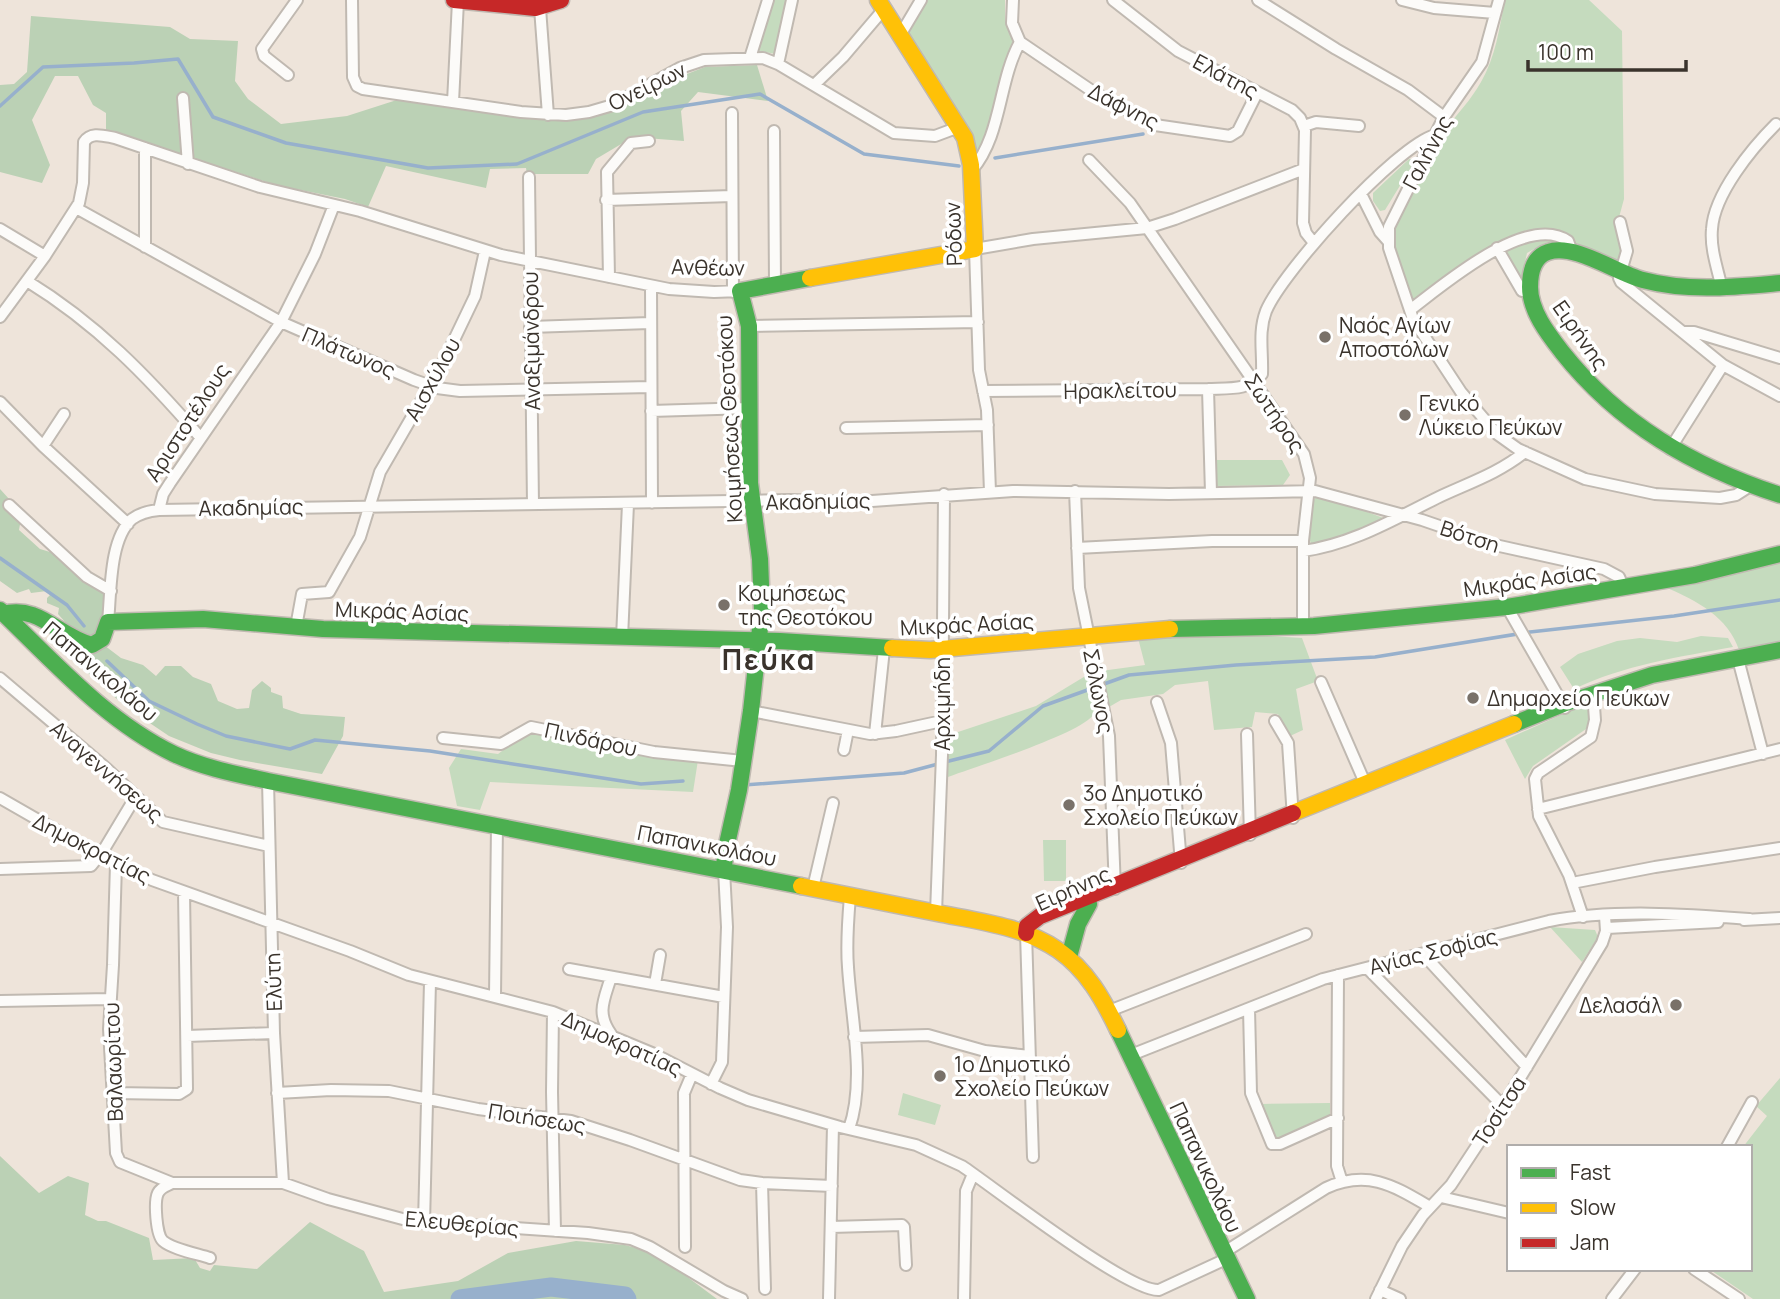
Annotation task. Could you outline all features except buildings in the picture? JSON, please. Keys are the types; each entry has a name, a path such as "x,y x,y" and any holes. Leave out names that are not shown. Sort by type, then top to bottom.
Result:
{"street":[{"path":"288,75 264,56 262,49 298,0"},
{"name":"Ονείρων","path":"352,0 353,73 357,86 363,89 548,115 577,114 612,104 680,68 704,60 763,58 778,64 894,133 935,136 959,127"},
{"path":"453,102 456,0 540,8 561,0"},
{"path":"750,58 768,0"},
{"path":"778,64 792,0"},
{"path":"899,37 921,0"},
{"path":"972,170 984,156 1008,72 1020,42 1012,23 1013,0"},
{"name":"Ελάτης","path":"1113,0 1178,51 1294,112 1304,126"},
{"path":"1258,0 1408,90 1444,117"},
{"path":"1402,0 1424,7 1495,13"},
{"name":"Γαλήνης","path":"1388,241 1392,219 1444,117 1480,66 1499,0"},
{"path":"814,85 843,57 881,5"},
{"name":"Ρόδων","path":"881,5 959,127 969,150 979,370 988,425 990,492"},
{"path":"540,8 548,115"},
{"name":"Δάφνης","path":"1020,42 1095,93 1137,117 1163,128 1230,136 1238,131 1257,93"},
{"path":"183,98 188,164"},
{"path":"732,113 736,291"},
{"path":"1314,243 1306,233 1303,223 1304,126 1316,122 1359,126"},
{"path":"1722,289 1712,242 1715,212 1749,154 1776,124"},
{"path":"774,131 775,285"},
{"name":"Ανθέων","path":"76,208 83,183 84,141 96,135 115,138 260,187 334,205 485,251 651,286 697,292 736,291 1033,239 1147,228 1304,169"},
{"path":"1255,382 1262,374 1261,333 1269,303 1284,280 1314,243 1361,194 1415,145 1435,135"},
{"path":"609,277 607,172 631,143 649,141"},
{"path":"145,148 145,247"},
{"name":"Σωτήρος","path":"1090,159 1130,203 1304,454 1310,471 1303,546 1303,627"},
{"name":"Αναξιμάνδρου","path":"530,177 533,504"},
{"path":"1361,194 1380,232 1388,241 1409,310 1438,359 1471,404 1504,441 1592,481 1655,494 1720,498 1739,494 1750,486"},
{"path":"606,201 732,196"},
{"name":"Αριστοτέλους","path":"128,524 139,515 159,510 163,494 281,322 315,254 334,205"},
{"path":"0,317 76,208"},
{"name":"Πλάτωνος","path":"76,208 281,322 429,386 460,391 651,387"},
{"path":"1620,222 1627,251 1619,279 1623,285 1724,365 1780,396"},
{"path":"0,229 45,256"},
{"path":"1409,310 1497,248 1525,239 1554,235 1568,241 1572,252 1620,273 1672,287 1696,290 1780,283"},
{"path":"1497,248 1522,291 1530,291"},
{"name":"Ειρήνης","path":"1572,252 1557,250 1541,255 1531,270 1530,291 1544,326 1584,379 1637,425 1671,449 1709,469 1780,495"},
{"name":"Αισχύλου","path":"296,627 302,594 329,592 360,537 380,472 429,386 475,296 485,251"},
{"path":"27,281 65,305 118,349 200,437"},
{"path":"651,286 652,503"},
{"name":"Κοιμήσεως Θεοτόκου","path":"711,1084 722,1065 727,927 725,853 737,803 760,641 761,567 751,502 749,327 736,291"},
{"path":"530,327 650,323"},
{"path":"749,327 978,323"},
{"path":"1684,332 1694,332 1780,358"},
{"path":"1671,449 1724,365"},
{"name":"Ηρακλείτου","path":"983,391 1209,389 1238,388 1255,382"},
{"path":"1209,389 1211,493"},
{"path":"0,402 43,446 128,524 117,547 108,622 102,640 94,646 81,643 32,613 15,610 1,614"},
{"path":"651,411 750,408"},
{"path":"43,446 64,414"},
{"path":"846,429 988,425"},
{"path":"1077,548 1199,541 1303,546 1347,540 1502,469 1525,452"},
{"name":"Ακαδημίας","path":"159,510 370,505 865,502 990,492 1158,494 1308,490"},
{"name":"Βότση","path":"1308,490 1328,493 1495,545 1604,569 1620,579 1624,588"},
{"name":"Σόλωνος","path":"1075,491 1079,588 1110,743 1115,889"},
{"name":"Αρχιμήδη","path":"936,913 943,721 944,494"},
{"path":"622,638 628,504"},
{"path":"9,505 88,577 111,591"},
{"name":"Μικράς Ασίας","path":"108,622 203,619 296,627 760,641 943,650 1217,625 1303,627 1507,607 1695,575 1780,554"},
{"path":"1507,607 1567,705"},
{"path":"18,627 32,613"},
{"name":"Παπανικολάου","path":"1,614 108,711 163,748 210,768 936,913 1026,933 1045,940 1069,957 1087,975 1110,1012 1247,1299"},
{"path":"31,640 50,622"},
{"path":"875,734 884,649"},
{"name":"Ειρήνης","path":"1026,933 1027,926 1040,916 1115,889 1593,693 1652,675 1780,650"},
{"path":"1738,659 1763,754"},
{"name":"Αναγεννήσεως","path":"0,678 106,768 165,823 269,846"},
{"path":"1321,682 1365,783"},
{"path":"1583,917 1572,883 1541,822 1536,776 1591,737 1595,723 1593,693"},
{"path":"1157,702 1171,743 1181,862"},
{"name":"Ειρήνης","path":"1293,817 1365,783 1567,705"},
{"path":"751,711 875,734 943,721"},
{"path":"1275,721 1287,738 1289,746 1293,817"},
{"name":"Πινδάρου","path":"443,738 501,744 532,727 648,751 743,761"},
{"path":"844,750 848,730"},
{"path":"1247,734 1250,834"},
{"path":"1538,809 1780,749"},
{"name":"Ελύτη","path":"268,781 274,1033 284,1183"},
{"path":"0,870 84,868 95,863 136,796"},
{"name":"Δημοκρατίας","path":"0,798 100,856 184,892 430,982 553,1012 613,1035 748,1100 833,1125 916,1145 950,1159 1100,1262 1142,1287"},
{"path":"813,888 833,803"},
{"path":"495,996 497,825"},
{"path":"1572,883 1780,848"},
{"name":"Βαλαωρίτου","path":"116,864 109,1038 118,1158 132,1168 172,1183"},
{"name":"Ειρήνης","path":"1026,933 1090,904 1115,889"},
{"path":"114,1093 183,1093 187,1089 184,892"},
{"path":"849,1129 856,1102 847,950 850,896"},
{"path":"1069,957 1078,924 1090,904"},
{"name":"Αγίας Σοφίας","path":"1131,1055 1338,975 1549,921 1583,917 1606,922 1780,918"},
{"name":"Τοσίτσα","path":"1378,1295 1402,1246 1430,1207 1441,1197 1527,1067 1602,943 1606,922"},
{"path":"1026,933 1033,1157"},
{"path":"1110,1012 1306,934"},
{"path":"1423,954 1527,1067"},
{"path":"655,984 660,955"},
{"path":"1367,968 1503,1106"},
{"path":"569,969 724,997"},
{"path":"1338,975 1338,1170 1342,1182"},
{"path":"611,977 602,1012 604,1024 613,1035"},
{"path":"424,1223 430,982"},
{"path":"0,1001 110,999"},
{"path":"1249,1009 1251,1093 1272,1144 1276,1146 1338,1118"},
{"path":"553,1012 555,1231"},
{"path":"187,1036 274,1033"},
{"path":"854,1037 936,1036 985,1051 1030,1056"},
{"path":"685,1247 684,1093 692,1074"},
{"name":"Ποιήσεως","path":"277,1093 365,1090 402,1093 478,1109 553,1118 595,1128 728,1178 762,1183 832,1186"},
{"path":"1728,1145 1752,1102"},
{"path":"830,1299 833,1125"},
{"path":"964,1299 966,1191 973,1174"},
{"path":"1140,1299 1142,1287 1159,1290 1225,1256 1326,1188 1342,1182 1381,1181 1430,1207"},
{"path":"172,1183 161,1188 157,1195 159,1237 167,1243 210,1258"},
{"name":"Ελευθερίας","path":"172,1183 284,1183 327,1199 424,1223 611,1235 631,1239 741,1299"},
{"path":"762,1183 765,1289"},
{"path":"1441,1197 1461,1204 1507,1213"},
{"path":"831,1227 902,1225 906,1265"},
{"path":"1612,1299 1633,1271"},
{"path":"1697,1271 1739,1299"},
{"path":"1378,1295 1400,1299"}],"green space":[{"path":"770,0 787,0 775,54 756,50"},
{"path":"928,0 1005,0 1005,20 1013,40 980,153 976,153 972,139 906,38"},
{"path":"1505,0 1589,0 1622,31 1624,199 1618,221 1624,245 1619,266 1589,252 1565,235 1541,231 1494,244 1416,299 1412,299 1396,253 1394,237 1400,212 1422,167 1486,72"},
{"path":"31,16 170,27 190,39 238,41 235,81 248,99 281,124 347,116 403,98 541,119 577,120 619,108 674,79 705,67 757,65 768,101 698,92 681,111 684,141 633,137 596,159 588,174 527,174 526,168 490,169 486,188 386,166 368,207 345,199 276,185 106,130 106,113 93,105 78,76 55,76 32,120 50,165 42,183 0,172 0,85 14,84 27,72"},
{"path":"1409,159 1413,159 1412,166 1385,210 1380,211 1373,201 1373,193"},
{"path":"1538,239 1553,239 1555,242 1545,243 1527,253 1521,280 1509,261 1508,248"},
{"path":"1216,460 1282,460 1290,475 1283,485 1216,486"},
{"path":"0,489 10,500 7,507 21,519 19,530 40,549 50,552 81,579 106,595 106,616 96,639 121,658 143,665 156,676 165,666 181,666 193,677 211,684 218,701 237,709 249,708 252,690 262,681 271,688 271,692 282,696 283,708 301,714 345,717 343,736 322,774 211,753 169,736 107,691 60,646 73,631 58,614 59,608 47,603 50,595 47,591 31,593 29,589 17,593 0,581"},
{"path":"1316,497 1346,504 1386,519 1345,538 1311,544 1309,520"},
{"path":"1780,560 1780,641 1739,650 1728,628 1719,619 1700,604 1667,588"},
{"path":"1235,634 1302,638 1318,681 1296,689 1303,730 1290,736 1278,714 1255,712 1252,727 1214,730 1208,681 1175,685 1163,694 1121,700 1109,707 1101,671 1145,665 1138,638"},
{"path":"1701,636 1728,638 1733,647 1632,668 1574,689 1560,667 1578,654 1617,641 1640,638 1677,642"},
{"path":"1092,672 1097,704 1094,714 1086,722 1049,740 945,778 946,736 1036,706"},
{"path":"1590,702 1586,729 1533,766 1525,779 1505,740"},
{"path":"531,729 698,760 693,792 490,782 480,810 457,806 449,768 461,749 498,754"},
{"path":"1043,840 1066,840 1066,881 1044,881"},
{"path":"1550,927 1595,930 1598,937 1582,962"},
{"path":"1780,1078 1780,1299 1753,1299 1712,1271 1752,1271 1752,1145 1745,1145 1767,1116 1756,1106"},
{"path":"903,1093 941,1105 935,1125 898,1115"},
{"path":"1330,1103 1330,1118 1276,1142 1259,1104"},
{"path":"0,1156 39,1193 68,1176 89,1183 85,1215 149,1238 153,1260 194,1258 200,1268 210,1271 214,1265 257,1269 310,1222 364,1251 384,1292 458,1281 508,1253 576,1241 625,1245 647,1251 717,1299 0,1299"}],"waterway":[{"path":"0,106 43,67 178,59 213,117 286,143 428,168 517,164 643,112 760,94 864,154 959,166"},
{"path":"995,158 1143,134"},
{"path":"0,558 67,605 84,626"},
{"path":"945,762 989,751 1043,706 1129,675 1236,665 1375,657 1530,632 1674,616 1780,600"},
{"path":"107,661 149,701 226,736 290,749 315,740 430,751 641,784 683,781"},
{"path":"744,785 904,773 938,764"},
{"path":"460,1299 551,1287 625,1296 627,1299"}],"traffic: fast":[{"path":"1780,283 1711,288 1660,284 1632,276 1583,255 1559,250 1539,257 1532,271 1530,287 1536,313 1562,352 1584,378 1633,422 1660,440 1718,471 1780,495"},
{"path":"724,870 751,711 762,610 760,559 750,483 749,326 740,291 810,278"},
{"path":"1170,629 1314,626 1507,607 1695,575 1780,554"},
{"path":"0,610 103,708 149,740 197,763 268,781 801,886"},
{"path":"3,614 16,612 38,617 92,645 102,639 108,622 203,619 323,629 780,641 892,648"},
{"path":"1514,724 1563,704 1652,675 1780,650"},
{"path":"1069,957 1078,924 1089,904"},
{"path":"1118,1030 1247,1299"}],"traffic: slow":[{"path":"810,278 975,249 971,165 965,138 878,0"},
{"path":"892,648 930,650 1170,629"},
{"path":"1293,813 1514,724"},
{"path":"801,886 984,922 1030,935 1058,950 1078,967 1100,996 1118,1030"}],"traffic: jam":[{"path":"454,0 535,8 561,0"},
{"path":"1026,933 1027,926 1040,916 1293,813"}],"place":[{"name":"Ναός Αγίων Αποστόλων","path":"1325,337"},
{"name":"Γενικό Λύκειο Πεύκων","path":"1405,415"},
{"name":"Κοιμήσεως της Θεοτόκου","path":"724,605"},
{"name":"Δημαρχείο Πεύκων","path":"1473,698"},
{"name":"3ο Δημοτικό Σχολείο Πεύκων","path":"1069,805"},
{"name":"Δελασάλ","path":"1676,1005"},
{"name":"1ο Δημοτικό Σχολείο Πεύκων","path":"940,1076"}],"district":[{"name":"Πεύκα","path":"769,659"}]}
